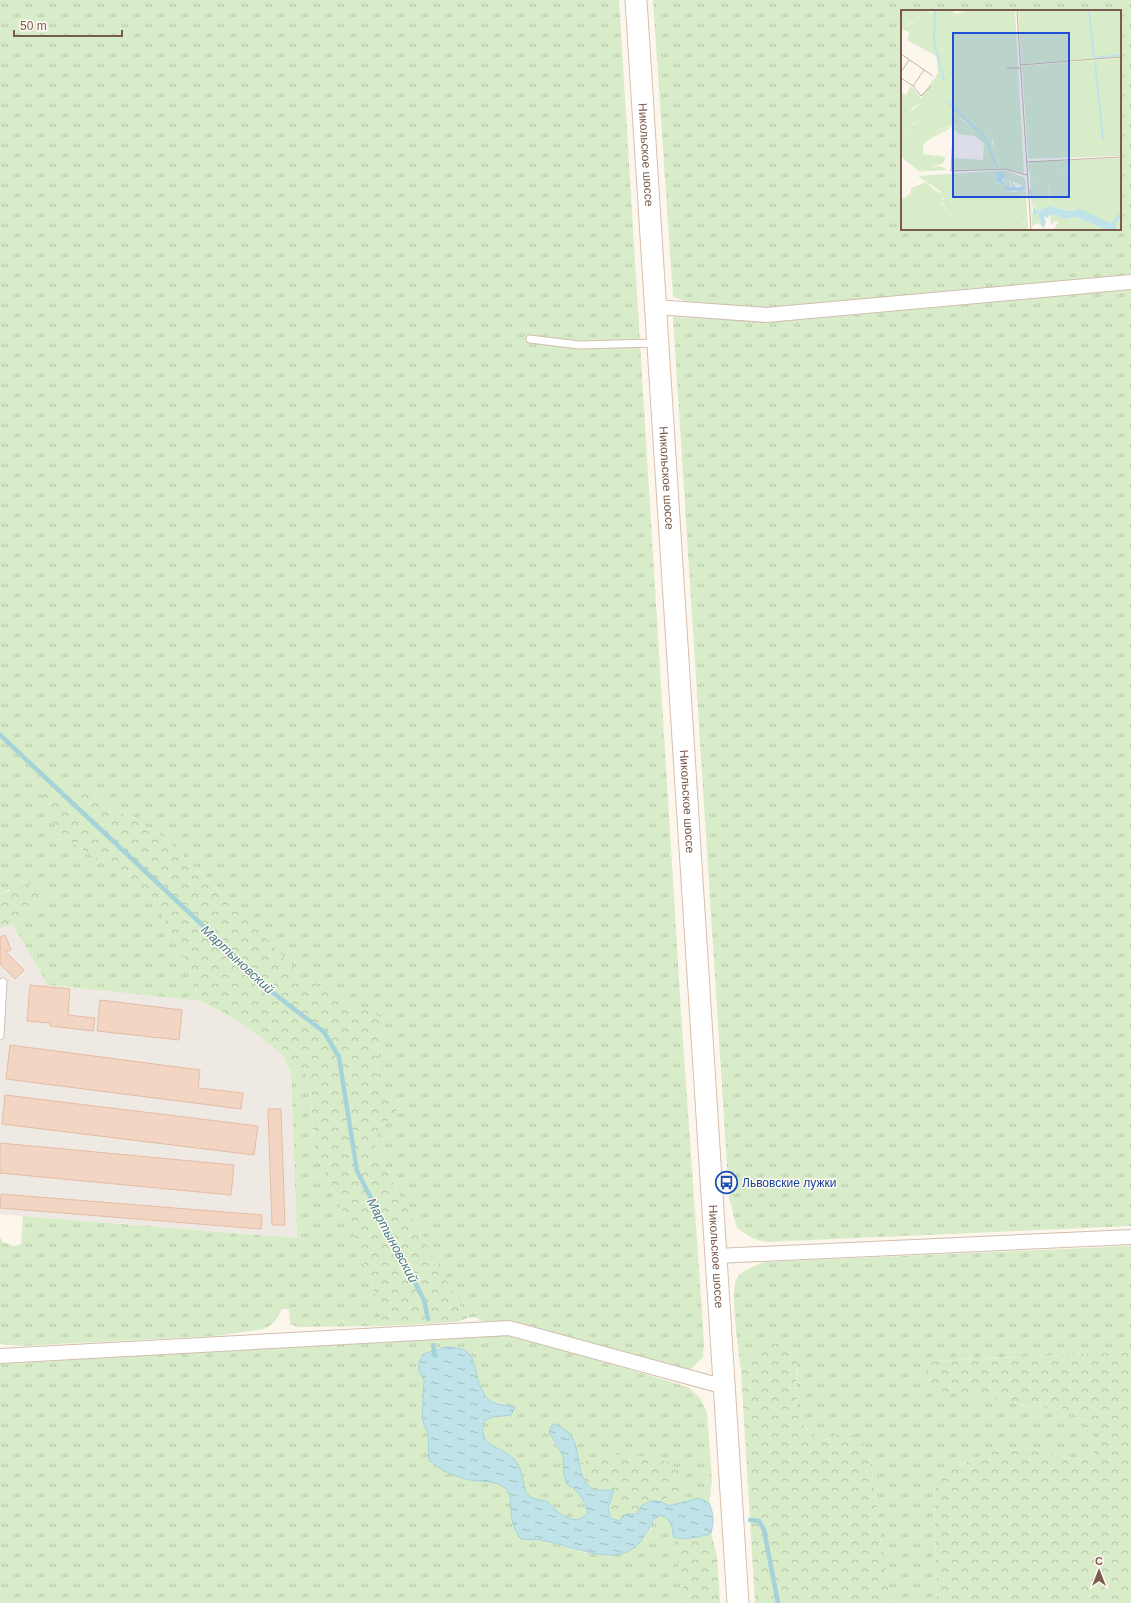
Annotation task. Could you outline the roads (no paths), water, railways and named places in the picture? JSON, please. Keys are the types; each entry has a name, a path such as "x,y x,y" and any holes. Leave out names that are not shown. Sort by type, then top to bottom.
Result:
{"main road":[{"name":"Никольское шоссе","path":"636,0 738,1603"}],"street":[{"path":"655,307 766,315 1131,282"},
{"path":"716,1256 1131,1237"},
{"path":"0,1356 509,1328 725,1387"}],"lane":[{"path":"530,339 579,345 657,343"},
{"path":"0,1036 3,982"}],"water":[{"path":"445,1347 457,1348 470,1355 473,1360 479,1383 484,1395 487,1398 498,1404 515,1407 511,1415 492,1417 484,1421 483,1430 487,1441 509,1454 517,1463 520,1468 525,1489 529,1496 535,1499 547,1501 557,1511 571,1519 580,1519 588,1513 585,1504 575,1489 567,1484 564,1475 563,1456 549,1432 553,1424 563,1428 569,1433 576,1448 582,1473 588,1485 594,1490 614,1490 608,1508 610,1518 619,1521 626,1514 637,1514 641,1506 650,1501 660,1501 669,1506 699,1498 709,1503 711,1507 713,1525 711,1533 692,1538 673,1537 671,1524 661,1515 653,1519 648,1531 634,1548 623,1553 611,1555 598,1554 543,1540 521,1539 516,1531 512,1519 510,1499 508,1491 505,1488 493,1482 470,1480 453,1475 442,1470 429,1460 428,1433 422,1416 424,1380 419,1371 419,1362 424,1354"}],"waterway":[{"name":"Мартыновский","path":"0,735 229,950 259,982 324,1032 339,1057 357,1171 424,1300 428,1319"},
{"name":"Мартыновский","path":"433,1345 435,1356"},
{"name":"Мартыновский","path":"750,1520 759,1521 764,1530 778,1603"}],"place":[{"name":"Львовские лужки","path":"726,1183"}]}
